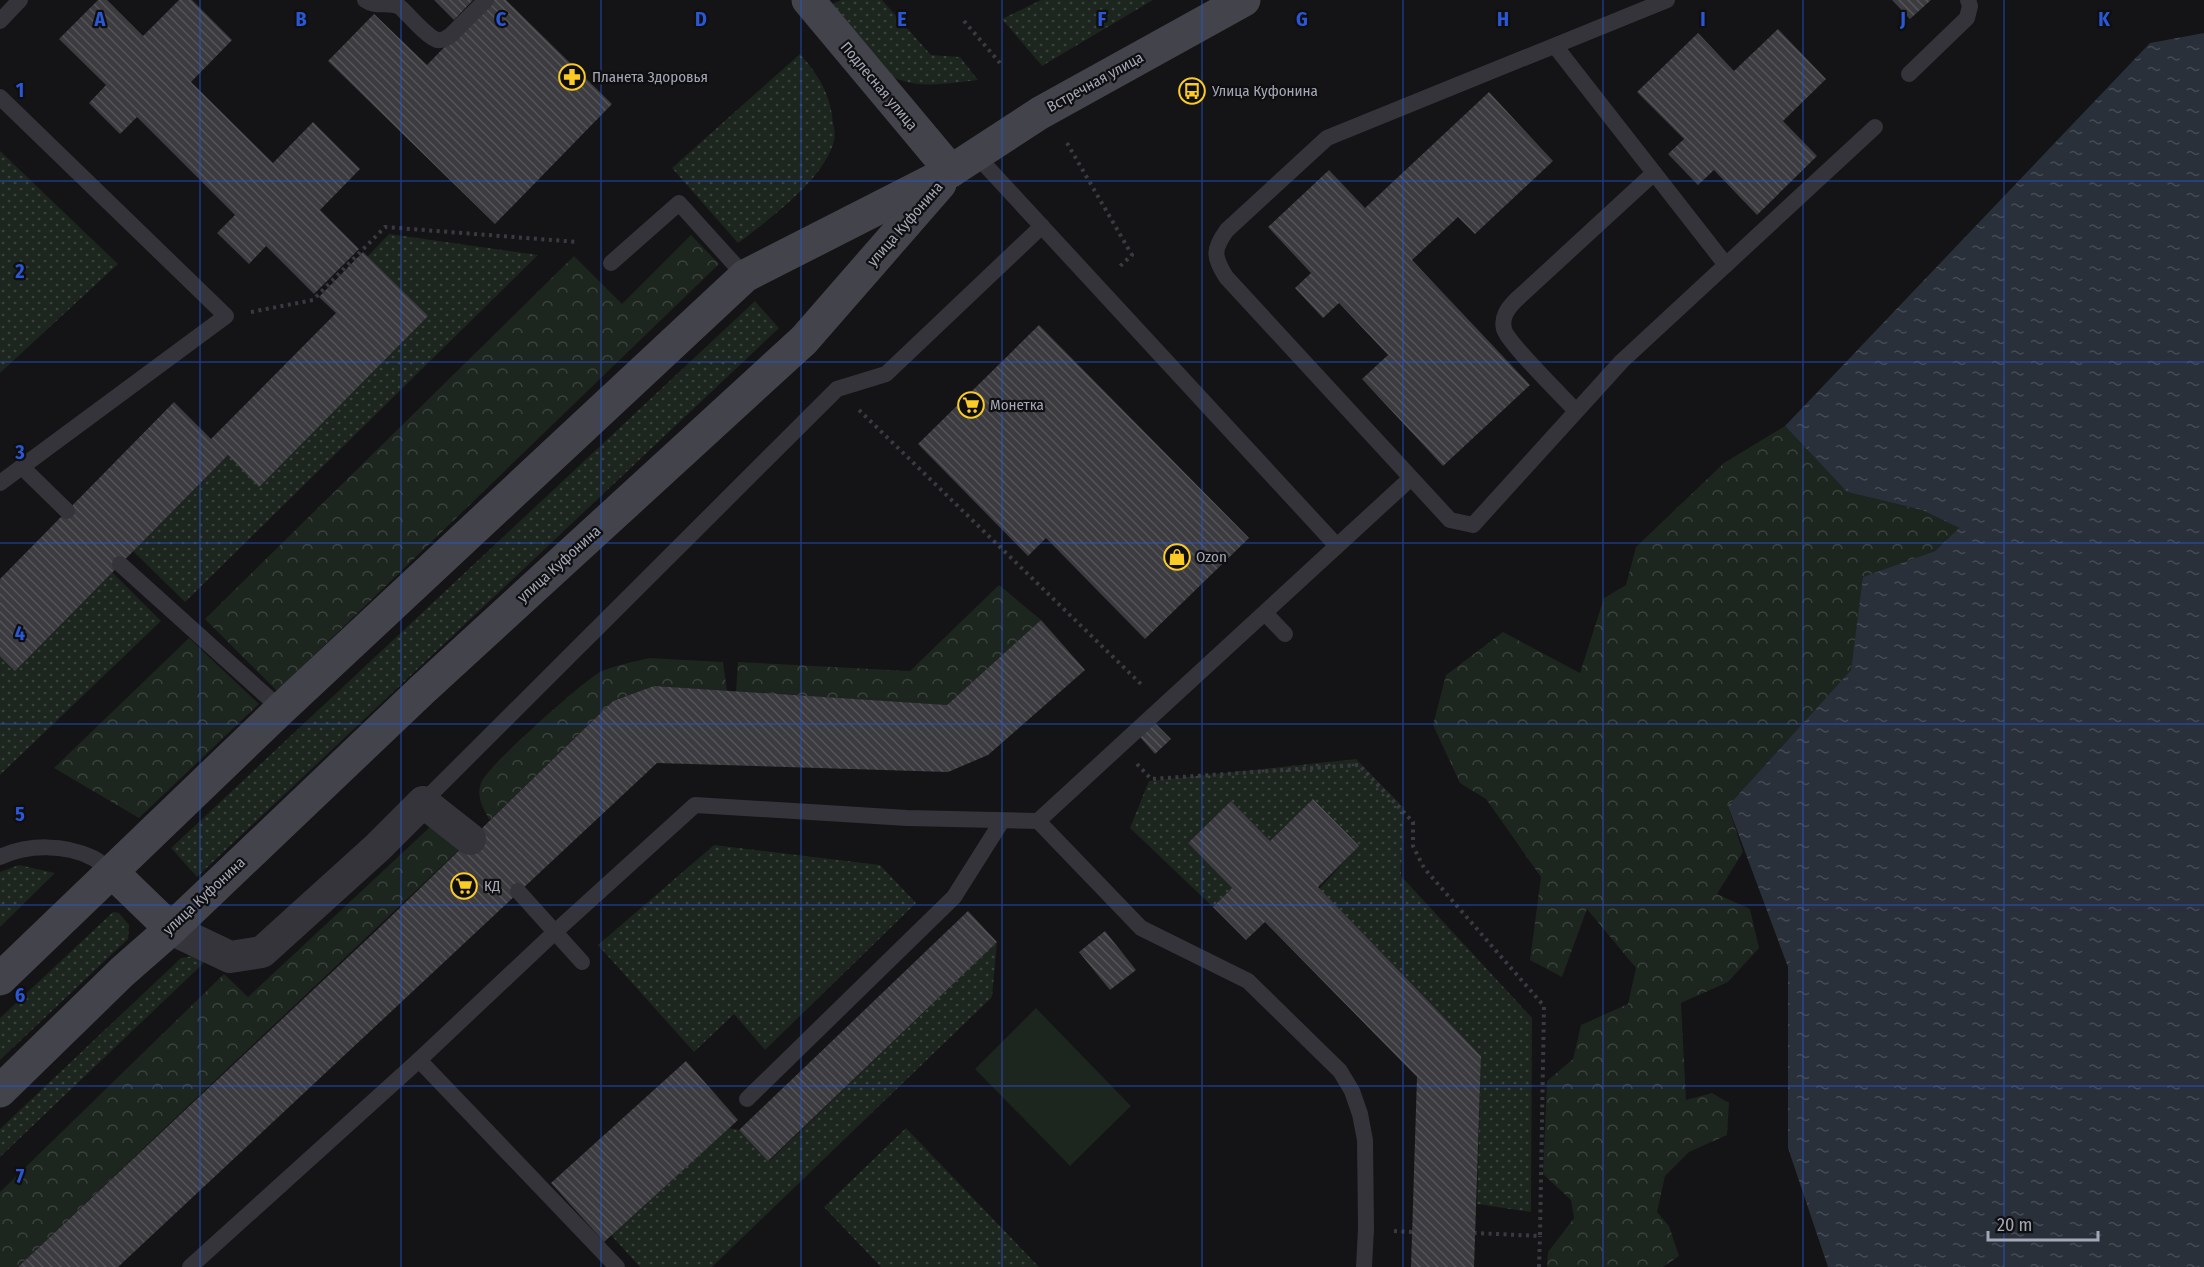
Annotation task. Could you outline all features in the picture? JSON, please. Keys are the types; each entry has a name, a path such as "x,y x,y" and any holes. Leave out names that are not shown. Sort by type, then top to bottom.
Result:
{"main road":[{"name":"Подлесная улица","path":"808,0 963,163"},
{"name":"Встречная улица","path":"963,163 1040,113 1244,0"},
{"name":"улица Куфонина","path":"0,979 281,709 745,276 963,163"},
{"name":"улица Куфонина","path":"0,1091 122,972 171,929 422,690 804,340 963,163"},
{"path":"112,872 171,929"}],"street":[{"path":"171,929 230,957 262,952 378,847 423,802 471,839"}],"lane":[{"path":"0,21 20,0"},
{"path":"365,0 373,4 394,4 400,7 437,40 451,35 486,0"},
{"path":"1667,0 1327,138 1227,230 1217,244 1216,261 1226,277 1450,520 1473,525 1622,361 1875,128"},
{"path":"1909,74 1967,18 1970,6 1968,0"},
{"path":"1555,46 1726,265"},
{"path":"0,97 225,316 0,483"},
{"path":"963,163 1042,226 1337,546"},
{"path":"1576,411 1512,343 1504,330 1505,313 1516,300 1654,173"},
{"path":"611,263 679,203 745,276"},
{"path":"423,802 837,389 886,374 1042,226"},
{"path":"23,468 67,511"},
{"path":"190,1267 419,1060 555,931 695,805 907,818 1038,821 1411,478"},
{"path":"120,564 281,709"},
{"path":"1265,613 1285,634"},
{"path":"747,1099 954,897 1002,820"},
{"path":"1038,821 1141,928 1248,981 1340,1071 1352,1091 1360,1114 1365,1140 1364,1267"},
{"path":"0,856 29,848 75,851 95,858 112,872"},
{"path":"519,891 582,962"},
{"path":"419,1060 617,1267"}],"path":[{"path":"964,21 1000,63"},
{"path":"1066,143 1132,255 1098,287"},
{"path":"225,316 313,300 385,227 578,242"},
{"path":"837,389 1164,706"},
{"path":"1120,746 1151,779 1359,765 1413,822 1413,846 1424,868 1544,1006 1539,1267"},
{"path":"1476,1233 1540,1236"}],"green space":[{"path":"841,0 882,0 931,55 960,57 978,80 924,84 892,77 832,4"},
{"path":"1041,0 1153,0 1042,66 1002,19"},
{"path":"800,54 813,70 826,94 832,112 834,141 829,155 808,183 765,223 738,243 672,168"},
{"path":"0,151 118,264 0,373"},
{"path":"389,234 538,255 185,602 133,551 228,455 259,486 367,257"},
{"path":"691,235 719,264 277,691 205,619 574,256 622,304"},
{"path":"755,301 779,328 197,877 171,848"},
{"path":"1785,426 1847,492 1922,510 1959,528 1935,551 1864,577 1851,670 1728,806 1743,852 1717,894 1750,909 1759,948 1728,982 1681,1003 1686,1100 1712,1093 1729,1103 1727,1135 1689,1152 1665,1176 1657,1212 1669,1226 1679,1256 1663,1267 1547,1267 1548,1252 1574,1218 1571,1200 1543,1174 1547,1081 1573,1059 1581,1025 1628,1004 1636,968 1587,909 1562,977 1530,960 1541,877 1486,799 1460,783 1433,725 1446,675 1503,632 1580,673 1604,598 1626,585 1636,547 1724,463"},
{"path":"112,572 161,621 0,775 0,656"},
{"path":"999,585 1041,620 947,705 736,692 738,662 910,671"},
{"path":"189,638 259,704 139,818 54,768"},
{"path":"649,658 723,662 727,691 654,686 613,701 490,820 481,802 479,791 482,781 501,758 557,706 600,672"},
{"path":"1356,759 1404,808 1401,876 1532,1018 1531,1212 1477,1204 1481,1056 1319,889 1358,846 1313,799 1270,841 1231,801 1188,843 1232,888 1213,907 1130,828 1149,781"},
{"path":"430,827 462,847 18,1267 0,1267 0,1192 224,974 248,997"},
{"path":"714,845 880,865 916,903 765,1050 734,1014 694,1052 598,945"},
{"path":"19,865 55,873 0,927 0,872"},
{"path":"113,912 119,913 129,925 128,939 0,1060 0,1018"},
{"path":"997,942 992,997 712,1267 640,1267 611,1235 729,1128 739,1130 769,1161"},
{"path":"200,955 209,958 0,1157 0,1129 181,958"},
{"path":"1036,1008 1131,1106 1070,1166 975,1069"},
{"path":"906,1128 1039,1267 881,1267 824,1207"}],"water":[{"path":"2204,33 2204,1267 1828,1267 1788,1148 1788,967 1728,806 1851,670 1863,577 1935,551 1959,528 1922,510 1847,492 1785,426 2150,43"}],"building":[{"path":"98,0 107,0 143,36 179,0 192,0 232,40 191,82 273,163 313,122 360,169 320,210 359,249 314,294 266,246 249,264 217,233 235,215 137,117 120,134 89,103 106,85 59,39"},
{"path":"434,0 473,0 454,20"},
{"path":"490,0 506,0 612,104 495,224 328,61 374,14 427,65"},
{"path":"1892,0 1931,0 1910,19"},
{"path":"1778,29 1826,79 1783,121 1817,156 1757,215 1714,170 1698,185 1668,154 1684,139 1637,92 1698,33 1734,71"},
{"path":"1489,92 1553,161 1475,234 1458,217 1412,260 1530,385 1443,466 1362,379 1388,355 1339,303 1323,318 1295,288 1311,273 1268,227 1329,170 1365,208"},
{"path":"363,252 428,316 259,487 228,455 15,671 0,656 0,579 174,402 211,439 336,313 319,297"},
{"path":"1039,325 1249,538 1145,639 1046,538 1028,556 918,444"},
{"path":"1041,620 1085,670 988,755 948,772 657,763 118,1267 18,1267 378,929 613,701 654,686 947,705"},
{"path":"1155,723 1171,739 1155,754 1140,737"},
{"path":"1313,799 1359,846 1318,887 1481,1056 1474,1267 1411,1267 1417,1077 1265,922 1246,940 1213,907 1232,888 1188,843 1231,801 1270,841"},
{"path":"968,911 997,942 768,1161 739,1130"},
{"path":"1105,931 1136,970 1110,990 1079,952"},
{"path":"686,1061 738,1120 604,1242 551,1183"}],"place":[{"name":"Планета Здоровья","path":"572,77"},
{"name":"Улица Куфонина","path":"1192,91"},
{"name":"Монетка","path":"971,405"},
{"name":"Ozon","path":"1177,557"},
{"name":"КД","path":"464,886"}]}
